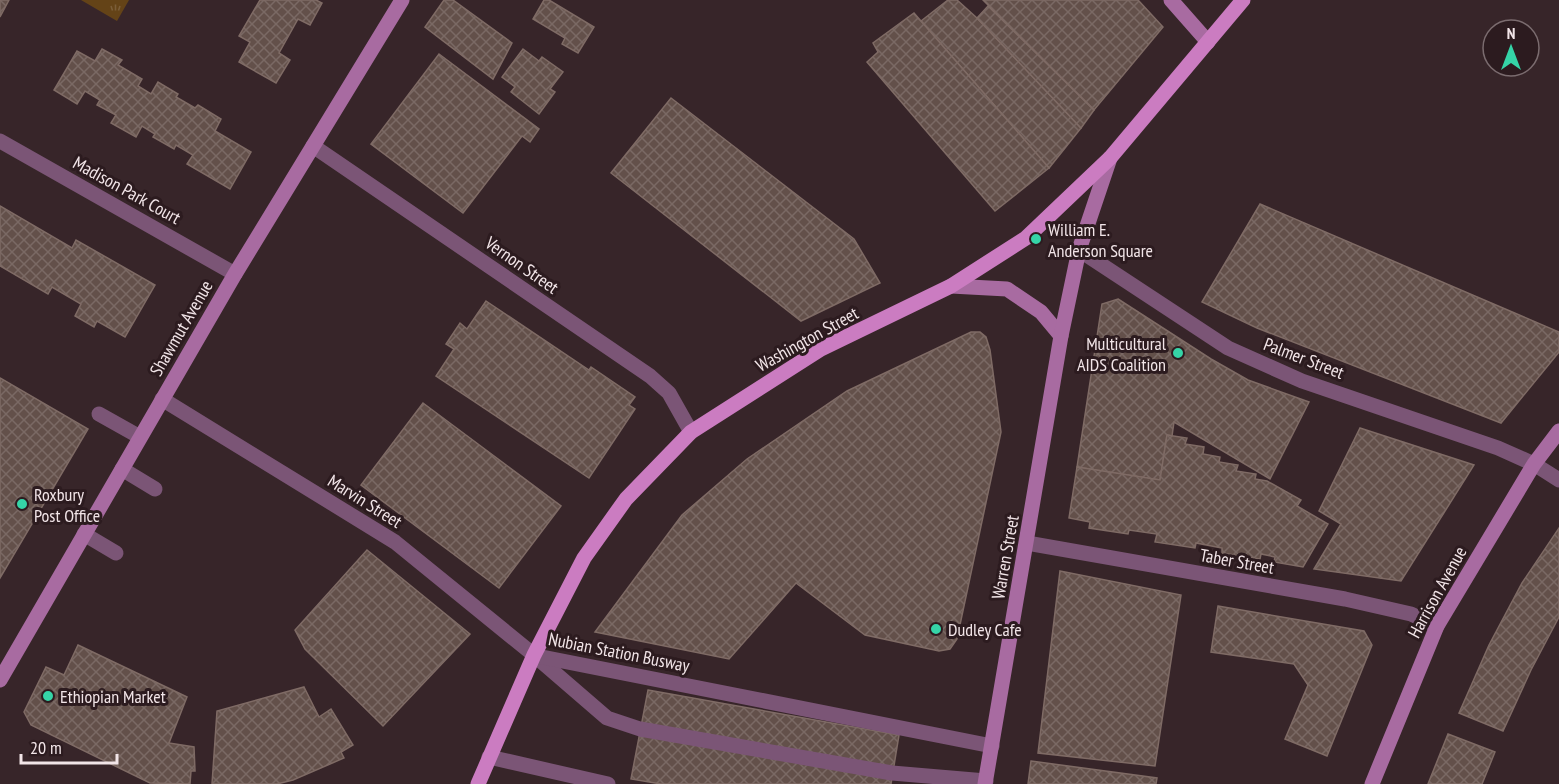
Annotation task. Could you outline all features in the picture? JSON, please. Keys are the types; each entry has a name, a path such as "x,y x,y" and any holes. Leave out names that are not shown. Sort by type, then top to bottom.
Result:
{"main road":[{"name":"Shawmut Avenue","path":"0,680 235,274 402,0"},
{"path":"1171,0 1208,42"},
{"name":"Washington Street","path":"478,784 534,655 584,558 626,499 691,432 821,349 951,286 1026,238 1110,158 1243,0"},
{"name":"Warren Street","path":"985,782 1061,336 1079,250 1110,158"},
{"path":"951,286 1007,289 1041,312 1061,336"},
{"name":"Harrison Avenue","path":"1372,784 1437,627 1534,464 1559,432"}],"street":[{"name":"Madison Park Court","path":"0,141 235,274"},
{"name":"Vernon Street","path":"313,146 650,376 669,393 691,432"},
{"name":"Palmer Street","path":"1079,250 1228,348 1302,381 1483,443 1534,464 1559,480"},
{"name":"Marvin Street","path":"162,399 395,542 534,655"},
{"path":"99,414 140,437"},
{"path":"122,469 155,489"},
{"path":"84,534 116,553"},
{"name":"Taber Street","path":"1027,543 1345,599 1411,614 1437,627"},
{"name":"Nubian Station Busway","path":"534,655 992,746"},
{"name":"Nubian Station Busway","path":"534,655 607,718 640,729 892,773 985,782"},
{"path":"489,757 608,784"}],"green space":[{"path":"81,0 129,0 117,21"}],"building":[{"path":"0,0 9,0 0,17"},
{"path":"260,0 316,0 322,3 310,25 298,19 279,53 290,60 276,83 239,62 250,42 239,36"},
{"path":"444,0 453,0 512,43 493,79 425,27"},
{"path":"544,0 549,0 594,27 578,53 562,44 565,38 533,19"},
{"path":"948,0 957,0 977,18 1081,128 1049,168 921,21"},
{"path":"983,0 1138,0 1163,27 1094,110"},
{"path":"988,6 1094,110 1081,128 977,18"},
{"path":"914,13 1049,168 995,211 867,62 878,52 873,43"},
{"path":"102,49 122,60 118,65 142,79 138,86 151,94 158,82 178,94 176,97 195,108 198,105 221,119 215,131 251,152 230,189 187,164 193,155 176,145 174,149 153,137 155,134 142,126 136,137 111,123 116,115 97,105 100,100 85,91 77,104 54,90 77,51 95,61"},
{"path":"523,49 539,61 542,57 563,72 550,89 555,92 539,114 511,92 515,87 502,77"},
{"path":"439,54 539,129 530,142 522,136 463,213 371,144"},
{"path":"671,98 854,239 880,283 801,321 611,173"},
{"path":"1260,204 1559,332 1559,352 1501,423 1257,328 1202,302"},
{"path":"0,206 72,248 76,240 155,285 125,337 97,321 94,327 75,316 81,304 52,287 48,294 0,266"},
{"path":"1118,299 1248,380 1309,402 1270,479 1174,422 1172,436 1167,435 1160,480 1077,467 1102,304"},
{"path":"486,301 589,370 591,367 635,397 629,405 635,409 589,478 436,376 454,349 446,344 460,323 467,329"},
{"path":"971,332 980,332 986,337 990,350 1001,432 957,639 950,649 939,651 865,635 796,583 729,659 595,632 682,515 747,459 847,391"},
{"name":"Roxbury Post Office","path":"0,378 88,429 0,578"},
{"path":"423,403 561,506 499,588 361,485"},
{"path":"1360,428 1474,465 1401,581 1314,569 1341,524 1319,511"},
{"path":"1167,435 1187,438 1185,444 1204,447 1203,454 1220,457 1219,462 1238,465 1236,471 1256,474 1255,479 1267,481 1301,500 1297,506 1328,524 1303,567 1274,562 1275,557 1261,554 1260,559 1222,553 1222,548 1196,543 1195,548 1155,542 1157,534 1129,530 1128,534 1089,528 1090,522 1069,518 1077,467 1160,480"},
{"path":"1559,528 1559,617 1503,731 1459,713 1489,645 1522,583"},
{"path":"367,550 470,634 383,726 305,649 295,630"},
{"path":"1060,571 1181,595 1155,766 1038,753"},
{"path":"1218,606 1364,631 1372,645 1327,756 1285,739 1308,685 1294,664 1211,652"},
{"path":"78,645 187,697 169,743 194,747 195,771 191,771 190,784 150,783 31,725 24,712 46,667 64,675"},
{"path":"304,687 319,717 331,709 353,745 341,752 344,758 293,780 277,784 212,784 217,711"},
{"path":"648,690 899,735 891,784 661,784 631,779"},
{"path":"1448,734 1495,752 1482,784 1428,784"},
{"path":"1031,761 1157,778 1156,784 1028,784"}],"place":[{"name":"William E. Anderson Square","path":"1036,239"},
{"name":"Multicultural AIDS Coalition","path":"1178,353"},
{"name":"Roxbury Post Office","path":"22,504"},
{"name":"Dudley Cafe","path":"936,629"},
{"name":"Ethiopian Market","path":"48,696"}]}
